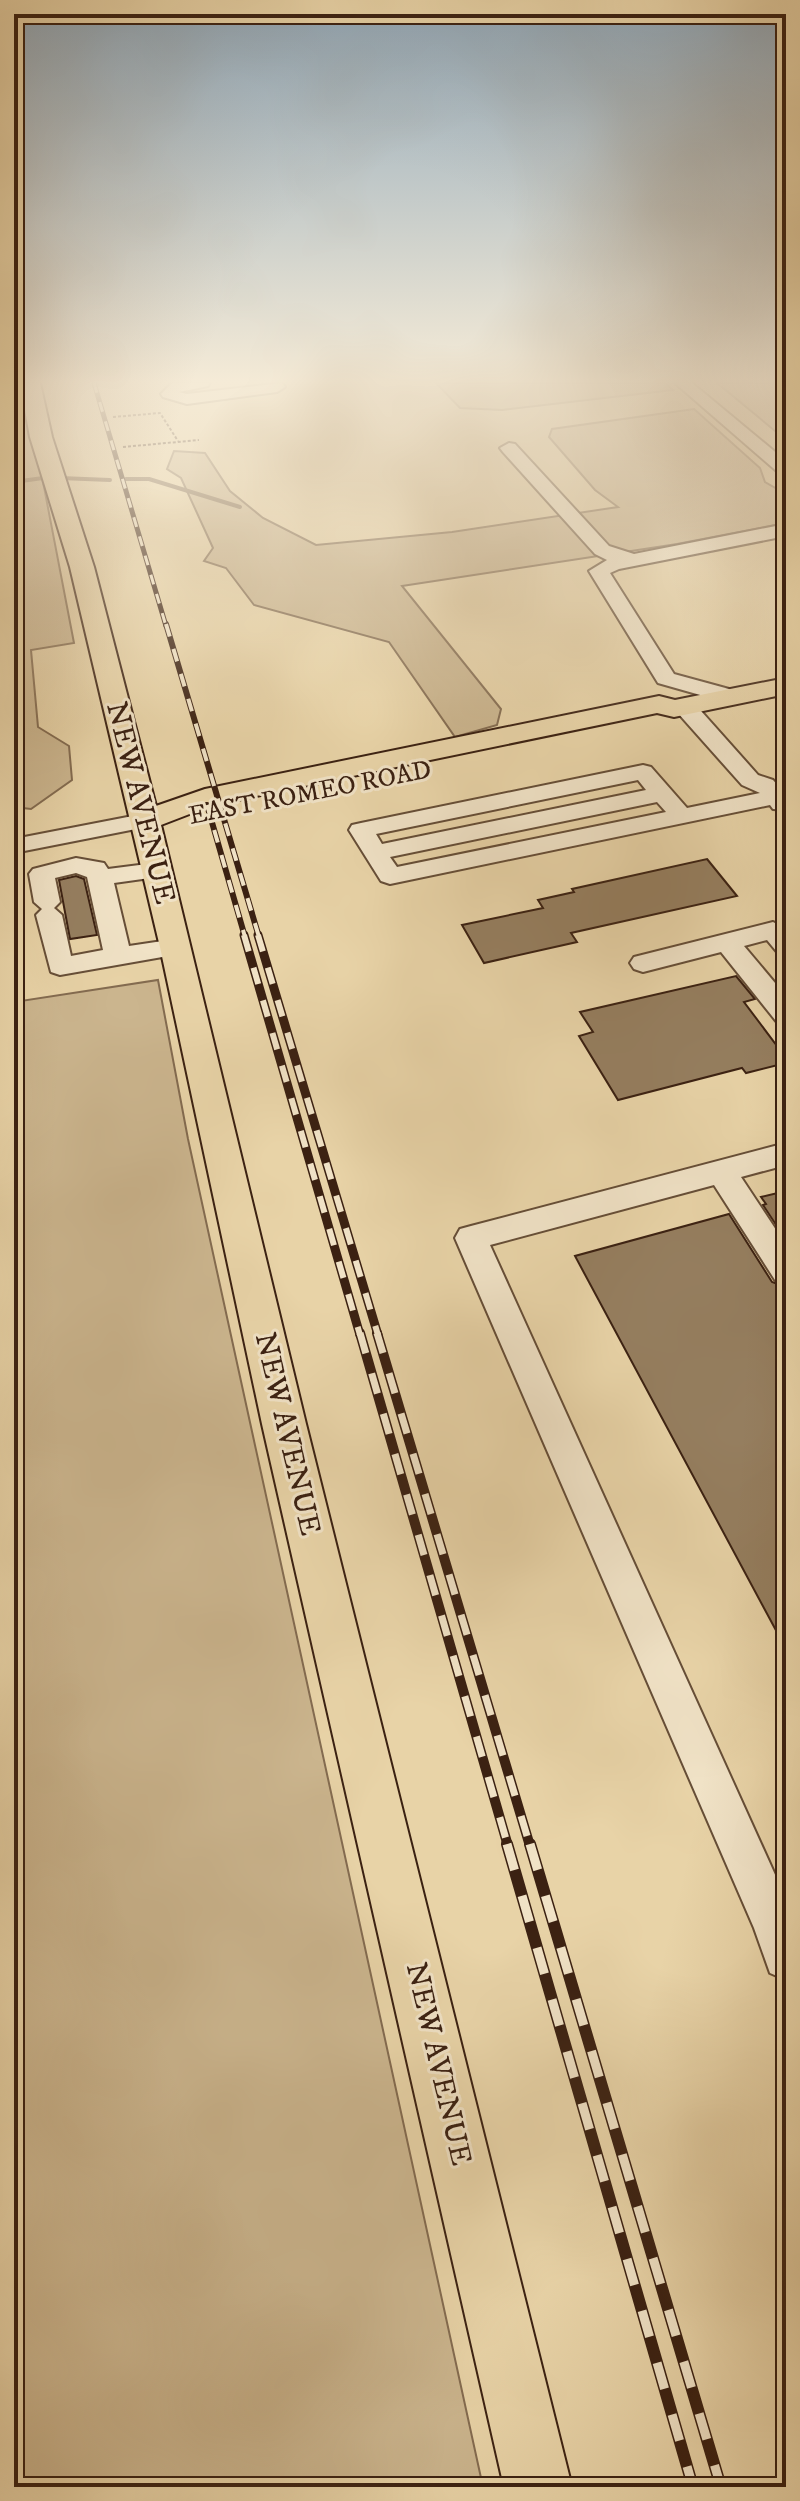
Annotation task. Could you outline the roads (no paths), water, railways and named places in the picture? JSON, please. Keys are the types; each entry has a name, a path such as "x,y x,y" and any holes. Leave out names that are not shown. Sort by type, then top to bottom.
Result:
{"main road":[{"name":"NEW AVENUE","path":"61,500 82,567 176,947 284,1424 373,1784 538,2487"},
{"name":"EAST ROMEO ROAD","path":"143,821 205,798 687,700 786,686"}],"street":[{"path":"556,500 602,550 616,557 635,560"},
{"path":"778,796 750,780 687,700 599,571 613,564 786,530"},
{"path":"682,816 643,772 361,830 390,876 533,846 682,816 778,796"},
{"path":"377,852 662,794"},
{"path":"501,801 533,846"},
{"path":"14,846 143,821"},
{"path":"118,956 100,877 95,868 76,865 42,874 60,966 176,947"},
{"path":"100,877 155,871"},
{"path":"643,963 773,930 786,946"},
{"path":"727,942 782,1004"},
{"path":"782,1935 471,1238 786,1154"},
{"path":"721,1171 786,1271"}],"waterway":[{"path":"216,500 240,507"}],"railway":[{"path":"129,500 166,626"},
{"path":"166,624 259,937"},
{"path":"207,805 245,937"},
{"path":"244,935 360,1335"},
{"path":"258,935 378,1335"},
{"path":"360,1333 508,1846"},
{"path":"377,1333 530,1846"},
{"path":"507,1844 693,2487"},
{"path":"530,1844 721,2487"}]}
